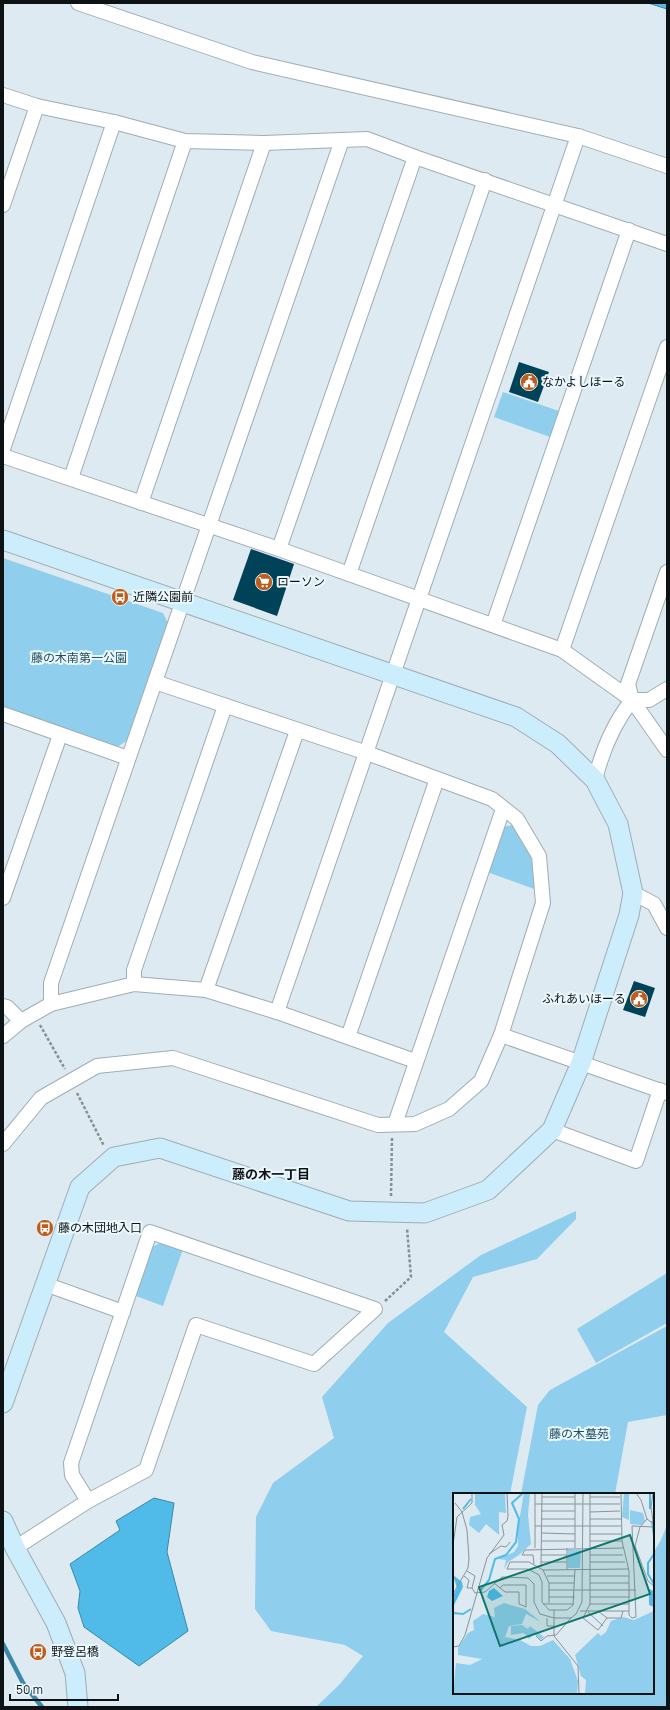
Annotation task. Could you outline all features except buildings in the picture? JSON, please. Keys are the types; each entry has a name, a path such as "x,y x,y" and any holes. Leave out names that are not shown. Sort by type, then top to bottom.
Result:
{"street":[{"path":"78,3 252,62 578,136 667,166"},
{"path":"3,95 37,106 114,122 185,141 264,143 367,139 667,244"},
{"path":"3,205 37,106"},
{"path":"3,449 114,122"},
{"path":"277,1012 556,205 578,136"},
{"path":"51,1004 51,983 342,140"},
{"path":"71,478 185,141"},
{"path":"141,503 264,143"},
{"path":"279,549 415,157"},
{"path":"349,574 485,180"},
{"path":"493,625 628,230"},
{"path":"562,650 667,347"},
{"path":"3,456 279,549 562,650 632,700 667,750"},
{"path":"3,540 516,717 558,744 595,780 618,824 633,893 629,915 581,1063 552,1130 488,1190 425,1213 349,1211 160,1148 114,1157 80,1188 3,1403"},
{"path":"632,700 628,684 664,591 667,572"},
{"path":"3,1144 41,1098 96,1066 173,1058 378,1125 415,1124 450,1109 481,1080 501,1035 543,903 539,856 517,819 492,799 367,754 156,682"},
{"path":"632,700 649,700 667,689"},
{"path":"595,780 600,760 620,715 632,700"},
{"path":"134,984 134,970 225,706"},
{"path":"3,714 128,758"},
{"path":"206,990 297,731"},
{"path":"3,898 60,735"},
{"path":"348,1037 437,779"},
{"path":"393,1124 503,809"},
{"path":"633,893 654,904 667,928"},
{"path":"3,1036 21,1021 51,1004 134,984 206,990 277,1012 415,1061"},
{"path":"3,1006 7,1007 21,1021"},
{"path":"501,1035 663,1092 636,1161 552,1130"},
{"path":"15,1548 88,1501 146,1470 196,1325 314,1364 375,1309 150,1232 71,1463 72,1475 88,1501"},
{"path":"45,1284 122,1312"},
{"path":"3,1521 15,1548 56,1623 75,1674 78,1707"}],"path":[{"path":"391,1201 393,1124"},
{"path":"375,1309 411,1277 407,1227"}],"green space":[{"path":"503,392 559,411 550,437 494,417"},
{"name":"藤の木南第一公園","path":"3,558 163,613 168,623 128,740 117,747 3,707"},
{"path":"513,825 524,841 530,856 537,890 487,872 503,827"},
{"path":"576,1211 576,1219 537,1259 473,1277 444,1332 527,1407 510,1493 453,1493 453,1694 654,1694 654,1551 661,1540 667,1525 667,1707 316,1707 339,1685 363,1656 345,1645 271,1631 255,1609 256,1517 273,1483 334,1438 322,1397 388,1323 481,1255"},
{"path":"162,1242 183,1249 163,1306 136,1296 152,1247"},
{"path":"667,1273 667,1323 596,1363 577,1329"},
{"name":"藤の木墓苑","path":"667,1326 667,1415 628,1422 615,1493 521,1493 538,1405 550,1390"}],"shaded area":[{"path":"648,3 667,3 667,9"},
{"path":"154,1498 174,1503 167,1552 188,1631 139,1666 84,1627 78,1608 80,1591 70,1564 120,1530 116,1521"}],"waterway":[{"path":"3,1644 23,1683 42,1707"}],"place":[{"name":"なかよしほーる","path":"529,382"},
{"name":"ローソン","path":"264,582"},
{"name":"近隣公園前","path":"120,597"},
{"name":"ふれあいほーる","path":"639,999"},
{"name":"藤の木団地入口","path":"45,1228"},
{"name":"野登呂橋","path":"38,1652"}],"district":[{"name":"藤の木一丁目","path":"271,1174"}]}
